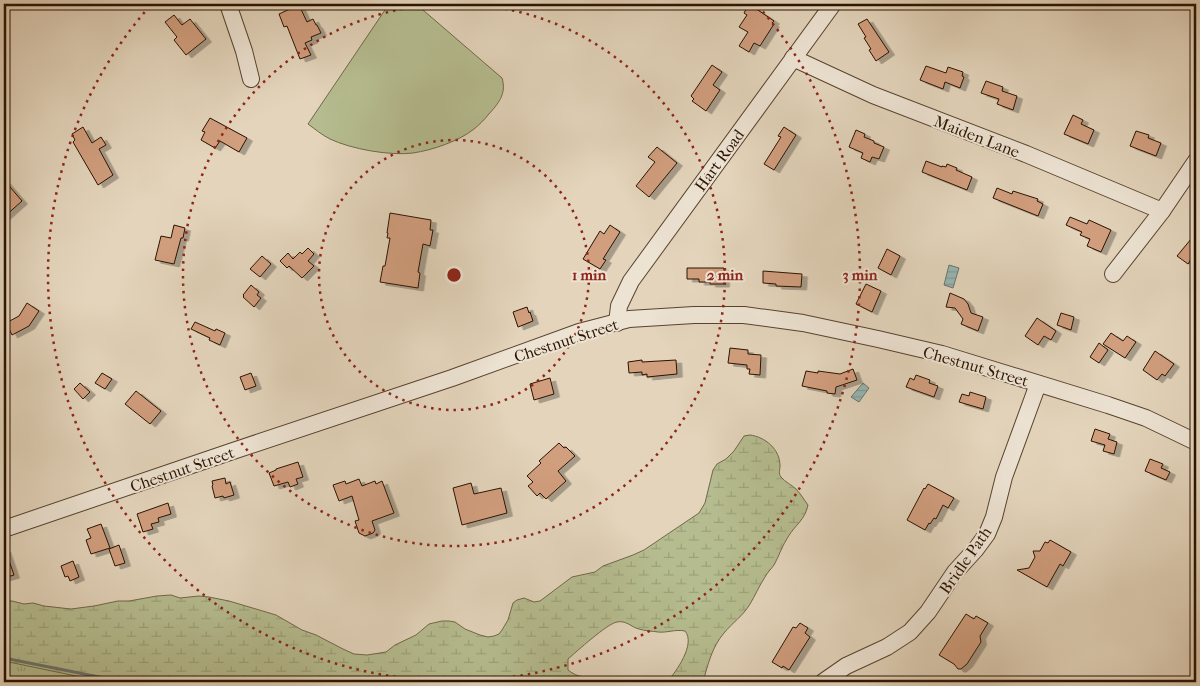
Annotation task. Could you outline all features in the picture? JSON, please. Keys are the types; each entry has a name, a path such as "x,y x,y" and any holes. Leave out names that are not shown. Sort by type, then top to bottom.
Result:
{"street":[{"path":"228,4 244,51 251,79"},
{"name":"Hart Road","path":"617,323 618,306 631,281 833,4"},
{"name":"Maiden Lane","path":"793,58 873,96 1026,154 1162,211"},
{"path":"1114,274 1162,211 1196,162"},
{"name":"Chestnut Street","path":"4,529 443,381 579,332 629,320 694,315 744,315 803,323 942,354 1146,418 1196,442"},
{"name":"Bridle Path","path":"822,682 846,666 864,656 887,647 910,632 928,612 955,572 976,550 994,517 1004,477 1038,384"}],"green space":[{"path":"389,4 416,4 502,78 503,89 498,103 480,124 461,137 421,152 404,154 382,153 359,149 330,139 308,124"},
{"path":"750,435 761,438 771,445 779,460 780,476 796,489 808,505 805,515 786,540 774,565 752,601 716,644 703,682 667,682 680,665 687,650 688,637 685,631 646,631 626,623 617,622 592,638 568,659 568,670 572,673 611,682 4,682 4,601 71,609 157,596 171,595 180,598 209,597 276,615 302,630 354,654 367,655 386,652 395,645 416,635 429,624 442,621 455,622 465,629 480,635 494,636 502,630 508,620 513,603 517,600 524,598 534,602 540,601 572,577 595,572 603,566 644,550 699,513 705,503 713,470 717,464 734,451 744,436"},
{"path":"4,661 105,682 4,682"}],"water":[{"path":"949,265 959,268 953,288 944,285"},
{"path":"863,383 869,388 859,402 851,397"}],"building":[{"path":"749,4 774,21 772,23 774,24 760,46 754,43 749,52 739,46 748,32 739,27 747,15 744,13"},
{"path":"299,5 307,22 313,19 321,33 311,37 312,40 305,43 311,55 300,59 287,26 284,27 279,14"},
{"path":"174,15 182,25 190,19 206,39 186,55 174,40 177,37 165,22"},
{"path":"867,19 889,52 876,61 864,38 866,37 858,24"},
{"path":"712,65 722,72 713,85 720,90 706,111 692,101 694,99 691,96"},
{"path":"926,66 946,73 948,67 963,72 962,76 964,77 960,88 945,82 943,89 920,80"},
{"path":"986,81 1003,87 1002,91 1017,96 1013,110 997,104 999,99 981,93"},
{"path":"1073,115 1083,120 1081,124 1094,130 1088,144 1064,134"},
{"path":"210,118 247,138 239,152 220,141 215,148 201,140 205,132 202,131"},
{"path":"83,127 92,143 101,137 106,145 99,149 113,175 98,185 73,142 75,140 72,134"},
{"path":"784,127 796,135 774,170 764,164 781,137 778,136"},
{"path":"856,130 865,134 864,137 884,147 879,159 872,157 870,162 861,158 863,153 849,147"},
{"path":"1136,131 1149,135 1148,138 1161,143 1156,156 1130,146"},
{"path":"657,147 677,163 649,197 636,186 655,162 648,157"},
{"path":"926,161 942,167 946,167 947,164 972,177 967,190 922,172"},
{"path":"4,180 22,201 4,217"},
{"path":"997,188 1012,194 1013,191 1038,199 1037,201 1043,204 1038,216 993,198"},
{"path":"390,213 431,220 430,230 433,230 430,246 423,244 418,272 420,273 418,288 380,282 390,238 387,238 387,233"},
{"path":"1070,217 1087,224 1089,220 1111,230 1101,252 1087,246 1090,239 1080,235 1082,232 1066,225"},
{"path":"174,225 185,228 174,264 155,260 161,236 171,238"},
{"path":"610,225 620,232 603,259 606,260 600,269 583,259 600,231 604,234"},
{"path":"1196,233 1196,252 1188,264 1177,256"},
{"path":"308,248 314,254 308,261 314,266 302,278 289,266 287,268 280,261 288,253 293,259 300,252 302,254"},
{"path":"887,249 900,256 891,275 878,268"},
{"path":"262,256 271,264 260,277 250,269"},
{"path":"687,268 724,268 724,284 710,284 710,282 699,282 699,279 687,279"},
{"path":"763,271 802,274 801,287 776,286 776,284 763,283"},
{"path":"866,284 881,291 872,312 856,304"},
{"path":"251,285 259,292 257,295 261,298 254,307 243,297"},
{"path":"950,293 964,299 971,313 983,317 978,331 961,324 963,319 955,308 946,307"},
{"path":"27,303 39,311 29,326 12,335 6,323 19,316"},
{"path":"527,307 533,321 518,327 513,312"},
{"path":"1061,313 1074,317 1071,330 1057,325"},
{"path":"1037,318 1056,331 1051,340 1044,336 1038,345 1025,336"},
{"path":"195,322 215,331 216,329 225,333 220,345 191,329"},
{"path":"1111,333 1123,341 1127,336 1136,342 1125,358 1103,344"},
{"path":"1099,343 1108,350 1099,363 1090,357"},
{"path":"730,348 748,350 748,354 761,355 760,375 749,374 750,369 747,369 747,365 728,363"},
{"path":"1155,351 1174,364 1165,376 1162,374 1157,380 1143,370"},
{"path":"642,360 642,362 676,360 677,374 647,377 647,374 642,375 642,372 629,373 628,362"},
{"path":"853,369 857,380 836,387 835,394 802,386 806,371 840,374"},
{"path":"102,373 112,379 105,389 95,383"},
{"path":"251,373 256,386 245,390 240,377"},
{"path":"916,375 930,380 929,383 938,386 934,397 906,387 910,378 914,380"},
{"path":"550,378 554,394 534,400 530,384"},
{"path":"80,383 90,392 83,399 74,389"},
{"path":"136,391 161,411 150,424 125,404"},
{"path":"970,392 986,397 983,409 959,402 962,394 969,396"},
{"path":"1095,429 1110,434 1108,439 1117,442 1114,454 1103,451 1105,445 1091,441"},
{"path":"559,443 575,456 558,471 566,481 546,499 540,493 537,496 528,486 533,482 527,476 541,463 539,461"},
{"path":"1150,459 1163,464 1161,468 1170,472 1166,480 1145,471"},
{"path":"298,462 303,477 296,479 298,484 290,487 288,482 274,486 269,473"},
{"path":"225,478 226,484 230,482 234,495 215,498 212,481"},
{"path":"359,479 362,486 375,481 376,484 382,481 394,513 372,521 375,530 373,533 365,536 359,533 355,521 359,520 352,496 339,501 333,485 345,481 346,484"},
{"path":"471,483 474,494 501,488 507,513 462,525 453,488"},
{"path":"928,484 954,498 948,508 943,505 936,519 934,518 929,523 925,530 907,520"},
{"path":"168,503 171,514 158,518 159,522 151,524 153,529 143,532 137,514"},
{"path":"101,524 110,548 91,554 86,540 91,538 87,529"},
{"path":"1050,540 1071,552 1063,566 1060,564 1047,587 1017,570 1029,568 1035,557 1033,551 1040,551 1045,542 1048,543"},
{"path":"119,545 125,563 115,566 109,549"},
{"path":"4,550 14,575 4,578"},
{"path":"73,561 79,577 70,581 68,576 65,577 61,566"},
{"path":"966,614 974,619 976,616 988,623 980,636 981,642 967,664 958,669 954,664 939,655"},
{"path":"800,623 808,628 805,633 810,637 789,670 783,666 782,668 772,662 793,627 796,628"}],"waterway":[{"path":"4,658 124,682"}]}
